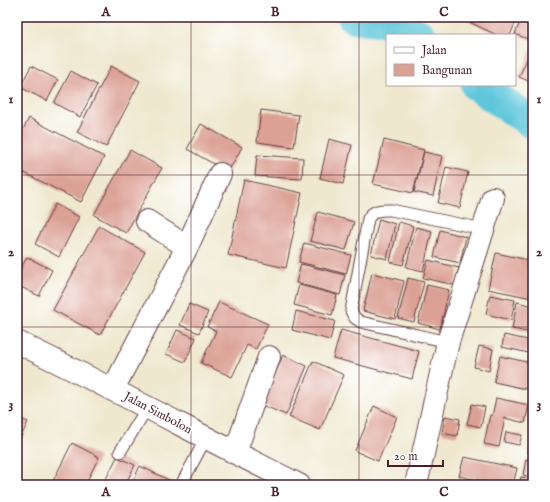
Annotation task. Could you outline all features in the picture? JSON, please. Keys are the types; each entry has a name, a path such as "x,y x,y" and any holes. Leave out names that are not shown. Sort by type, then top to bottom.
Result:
{"street":[{"path":"113,389 187,247 220,174"},
{"path":"416,485 448,342 493,198"},
{"path":"147,221 187,247"},
{"name":"Jalan Simbolon","path":"17,342 113,389 147,408 299,485"},
{"path":"235,453 270,357"}],"lane":[{"path":"448,342 361,322 351,311 368,218 374,212 380,210 391,210 483,229"},
{"path":"120,452 147,408"},
{"path":"181,485 206,438"}],"building":[{"path":"471,17 518,17 510,34 495,34 469,22"},
{"path":"522,17 533,17 533,35 530,40 515,34"},
{"path":"533,46 533,83 519,77"},
{"path":"31,66 58,80 47,101 20,87"},
{"path":"111,66 140,81 106,147 77,132"},
{"path":"71,71 97,85 80,117 54,103"},
{"path":"261,110 299,115 294,147 257,142"},
{"path":"29,118 104,157 81,202 17,169 17,141"},
{"path":"201,124 242,147 228,172 187,149"},
{"path":"329,139 352,145 343,184 320,178"},
{"path":"384,140 424,150 413,193 373,184"},
{"path":"130,150 162,168 126,233 94,215"},
{"path":"424,152 442,156 433,196 414,192"},
{"path":"257,155 303,158 302,179 255,176"},
{"path":"446,167 468,172 460,208 438,203"},
{"path":"244,180 302,193 286,268 228,255"},
{"path":"55,204 79,217 59,257 35,244"},
{"path":"318,212 354,222 346,250 310,241"},
{"path":"379,219 395,224 387,259 371,255"},
{"path":"399,222 413,226 403,265 390,262"},
{"path":"99,226 145,252 100,335 53,310"},
{"path":"416,227 432,231 423,271 406,267"},
{"path":"440,230 466,237 460,263 434,257"},
{"path":"304,243 351,255 346,274 299,262"},
{"path":"496,253 533,261 532,298 488,289"},
{"path":"27,257 52,270 39,296 17,285 17,276"},
{"path":"428,260 459,268 455,285 423,278"},
{"path":"301,264 345,275 340,295 296,283"},
{"path":"372,273 404,281 395,319 363,311"},
{"path":"408,278 424,282 414,322 398,318"},
{"path":"299,285 337,295 332,315 294,305"},
{"path":"427,285 449,290 440,329 418,323"},
{"path":"490,295 515,300 511,320 486,314"},
{"path":"219,302 268,324 256,349 247,345 232,377 201,363 216,331 207,327"},
{"path":"517,302 533,306 533,333 512,329"},
{"path":"189,304 208,312 199,333 180,325"},
{"path":"296,311 335,321 330,340 292,330"},
{"path":"177,330 196,338 185,362 166,354"},
{"path":"341,330 419,351 412,379 333,358"},
{"path":"504,335 533,341 533,354 502,347"},
{"path":"479,346 493,349 489,371 474,367"},
{"path":"283,355 307,366 286,415 262,405"},
{"path":"500,356 531,363 526,389 494,382"},
{"path":"313,361 344,375 320,430 289,417"},
{"path":"496,398 529,405 525,423 505,418 499,447 484,444 490,415 492,416"},
{"path":"472,404 485,407 481,427 467,424"},
{"path":"374,406 397,417 378,461 355,451"},
{"path":"445,416 460,419 457,436 442,433"},
{"path":"17,417 28,422 17,445"},
{"path":"506,432 522,435 519,445 504,442"},
{"path":"531,437 533,437 533,454 528,453"},
{"path":"72,443 99,457 85,485 51,485"},
{"path":"117,457 135,465 125,485 103,485"},
{"path":"464,457 517,468 513,485 499,485 459,476"},
{"path":"526,459 533,461 533,477 523,475"},
{"path":"140,466 173,482 171,485 131,485"},
{"path":"521,477 533,479 533,485 519,485"}],"waterway":[{"path":"354,17 385,20 417,34"},
{"path":"478,86 533,123"}]}
